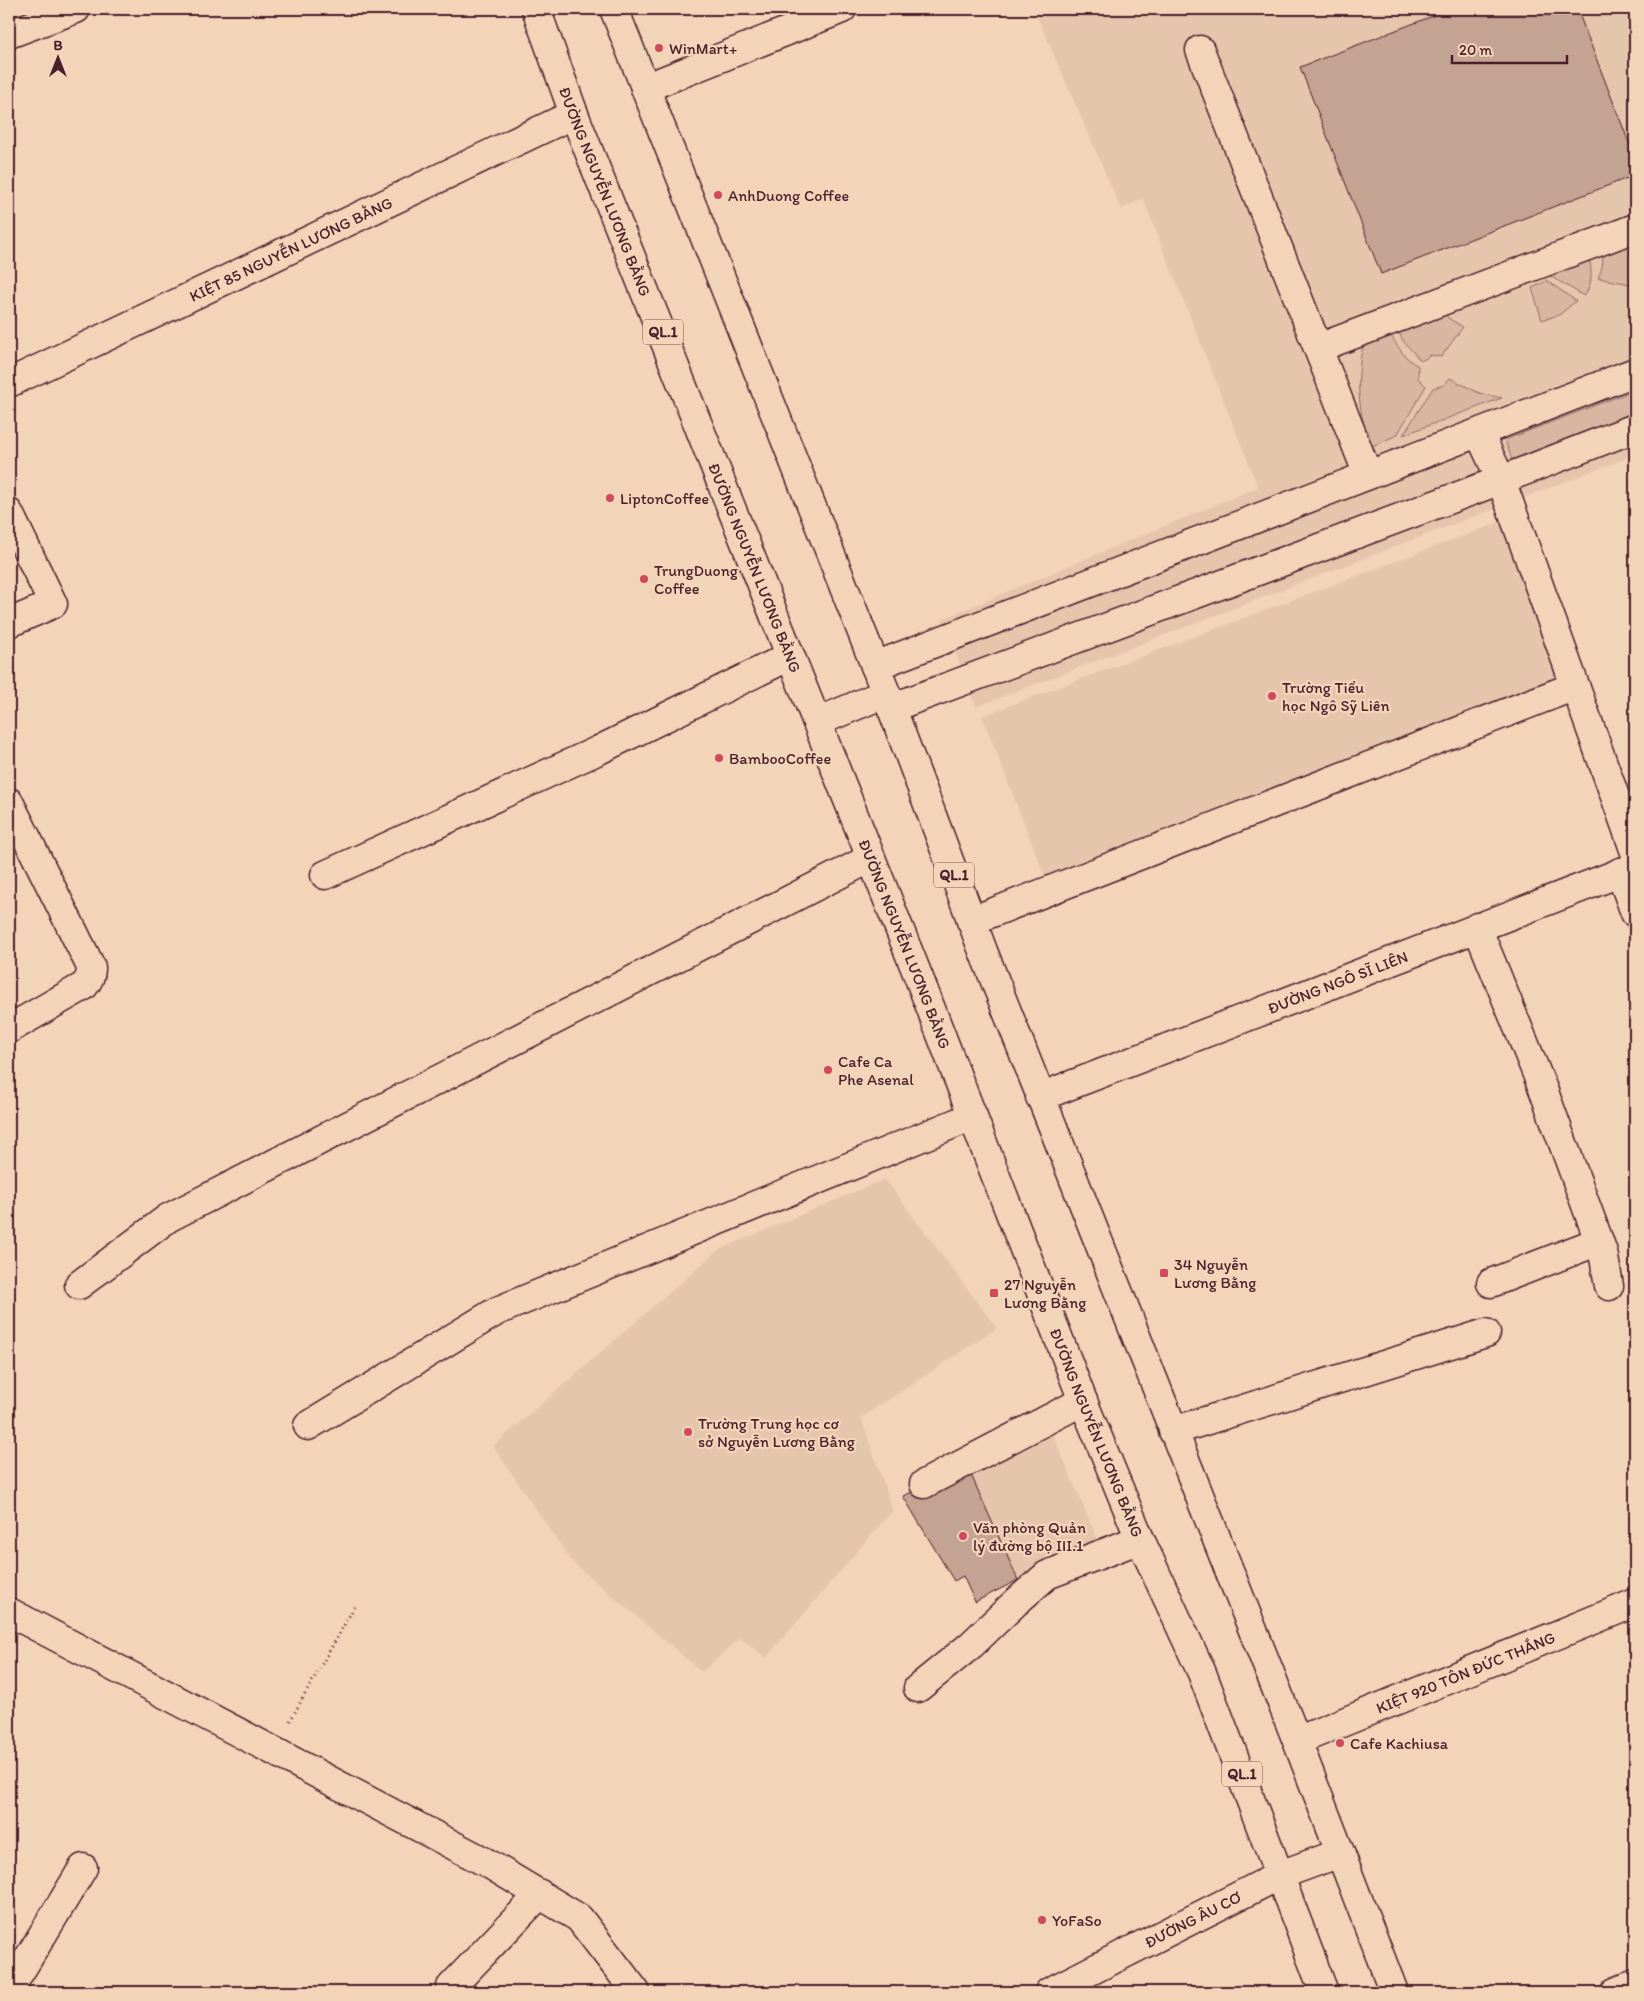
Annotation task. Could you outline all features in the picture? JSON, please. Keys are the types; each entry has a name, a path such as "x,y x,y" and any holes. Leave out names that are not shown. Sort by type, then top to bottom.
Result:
{"main road":[{"path":"9,34 76,9"},
{"name":"ĐƯỜNG NGUYỄN LƯƠNG BẰNG","path":"536,9 574,114 973,1116 1083,1402 1140,1539 1202,1673 1280,1875"},
{"name":"QL.1","path":"614,9 875,666 971,922 1297,1741 1394,1992"},
{"path":"645,88 842,9"},
{"path":"1200,50 1368,475"},
{"name":"KIỆT 85 NGUYỄN LƯƠNG BẰNG","path":"9,383 574,114"},
{"path":"1318,348 1635,228"},
{"path":"875,666 1635,372"},
{"path":"817,722 888,701 1501,480 1635,428"},
{"path":"1479,432 1501,480 1575,686 1630,864 1635,913"},
{"path":"9,513 53,604 9,623"},
{"path":"325,875 599,750 790,656"},
{"path":"971,922 1575,686"},
{"path":"9,802 91,967 89,980 84,986 9,1029"},
{"path":"79,1285 168,1218 871,858"},
{"name":"ĐƯỜNG NGÔ SĨ LIÊN","path":"1040,1097 1477,927 1630,864"},
{"path":"1477,927 1543,1089 1600,1242 1609,1286"},
{"path":"308,1426 498,1311 973,1116"},
{"path":"1491,1283 1600,1242"},
{"path":"1173,1431 1486,1333"},
{"path":"924,1484 1083,1402"},
{"path":"918,1688 971,1645 1014,1603 1047,1576 1140,1539"},
{"name":"KIỆT 920 TÔN ĐỨC THẮNG","path":"1297,1741 1635,1603"},
{"path":"9,1612 489,1864 540,1894 579,1918 636,1992"},
{"name":"ĐƯỜNG ÂU CƠ","path":"1049,1992 1280,1875 1340,1853"},
{"path":"9,1990 83,1868"},
{"name":"QL.1","path":"1280,1875 1324,1992"},
{"path":"451,1987 540,1894"},
{"path":"1615,1992 1635,1984"}],"path":[{"path":"273,1751 356,1604"}],"shaded area":[{"path":"1034,9 1635,9 1635,455 976,707 942,619 1258,487 1143,199 1121,209"},
{"path":"1635,235 1635,285 1598,278 1603,263 1599,248"},
{"path":"1589,255 1591,281 1584,296 1550,276 1553,267"},
{"path":"1546,280 1576,301 1559,315 1542,320 1532,288"},
{"path":"1445,313 1448,318 1463,327 1441,357 1431,355 1421,361 1403,341 1399,332"},
{"path":"1386,327 1403,354 1418,366 1418,378 1426,386 1397,435 1370,447 1360,405 1360,362 1366,339"},
{"path":"1450,378 1479,393 1502,398 1403,435 1433,388 1444,385"},
{"path":"1635,390 1635,412 1512,460 1505,440"},
{"name":"Trường Tiểu học Ngô Sỹ Liên","path":"1503,521 1559,677 1047,882 982,716"},
{"name":"Trường Trung học cơ sở Nguyễn Lương Bằng","path":"885,1179 997,1328 861,1418 893,1510 766,1658 740,1638 702,1672 571,1561 493,1446 718,1250"},
{"path":"1053,1434 1100,1546 1018,1580 975,1602 963,1576 954,1581 903,1496"}],"building":[{"path":"1451,9 1577,9 1635,158 1635,175 1381,274 1300,67"},
{"name":"Văn phòng Quản lý đường bộ III.1","path":"968,1468 1018,1580 975,1602 963,1576 954,1581 903,1496"}],"place":[{"name":"WinMart+","path":"659,48"},
{"name":"AnhDuong Coffee","path":"718,195"},
{"name":"LiptonCoffee","path":"610,498"},
{"name":"TrungDuong Coffee","path":"644,579"},
{"name":"Trường Tiểu học Ngô Sỹ Liên","path":"1272,696"},
{"name":"BambooCoffee","path":"719,758"},
{"name":"Cafe Ca Phe Asenal","path":"828,1070"},
{"name":"34 Nguyễn Lương Bằng","path":"1164,1273"},
{"name":"27 Nguyễn Lương Bằng","path":"994,1293"},
{"name":"Trường Trung học cơ sở Nguyễn Lương Bằng","path":"688,1432"},
{"name":"Văn phòng Quản lý đường bộ III.1","path":"963,1536"},
{"name":"Cafe Kachiusa","path":"1340,1743"},
{"name":"YoFaSo","path":"1042,1920"}]}
